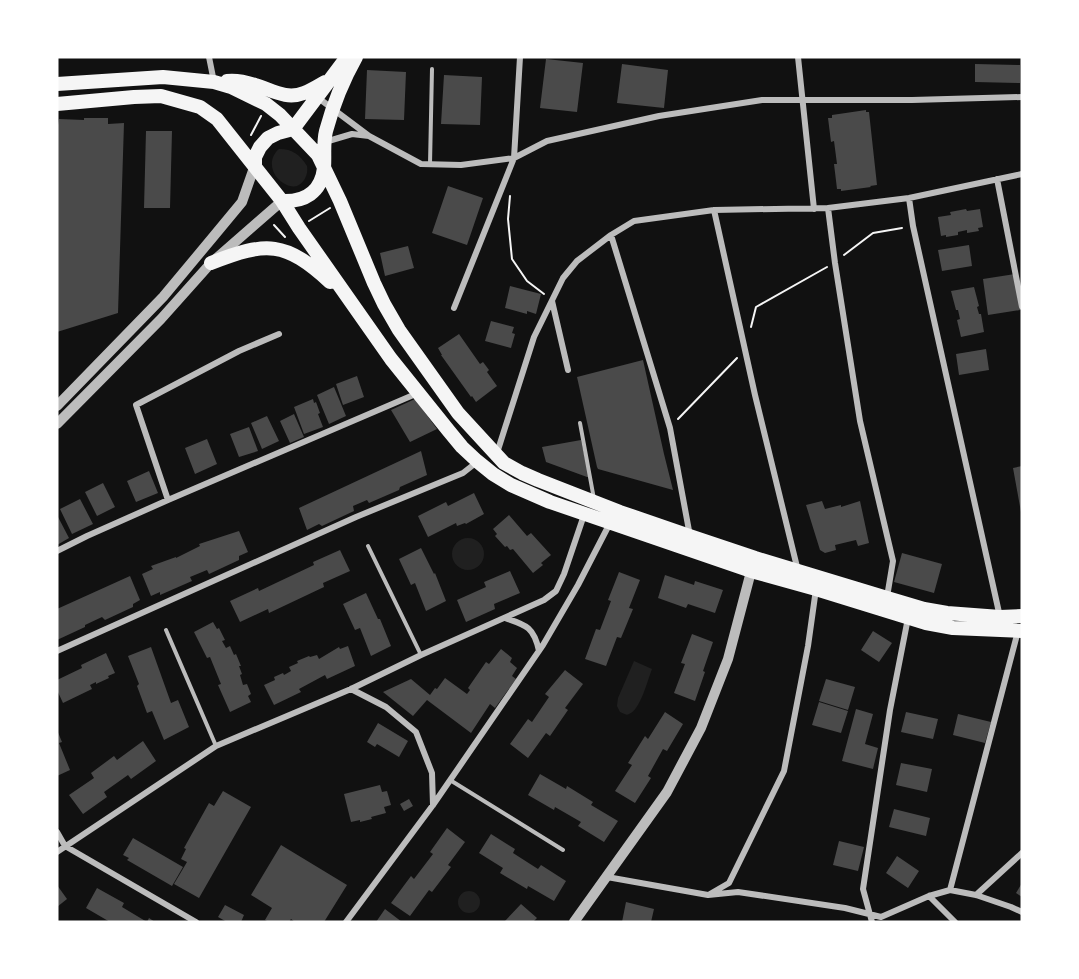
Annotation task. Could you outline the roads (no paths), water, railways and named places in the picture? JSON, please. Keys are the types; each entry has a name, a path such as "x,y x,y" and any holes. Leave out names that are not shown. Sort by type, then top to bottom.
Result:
{"main road":[{"path":"255,165 255,157 260,147 268,138 293,129 310,95 330,80 347,57"},
{"path":"282,201 293,202 305,198 315,191 321,181 324,170 325,133 342,83 356,57"},
{"path":"57,84 163,77 214,82 233,81 254,84 281,95 310,95"},
{"path":"214,82 231,87 266,105 318,155 374,283 399,330 458,413 504,463 613,516 753,564 817,583 887,598 924,609 1000,624 1020,631"},
{"path":"57,104 161,96 200,107 217,119 282,201 298,228 391,359 455,439 477,461 511,485 530,494 589,505"},
{"path":"211,263 239,252 280,249 299,256 352,302"},
{"path":"613,516 690,536 753,564 798,571 817,583 926,623 953,628 1000,624 1022,616"}],"street":[{"path":"209,57 214,82"},
{"path":"454,308 514,158 520,57"},
{"path":"798,57 814,208"},
{"path":"310,95 333,108 369,136 421,164 461,165 514,158 547,141 659,116 762,100 1022,97"},
{"path":"325,142 352,134 369,136"},
{"path":"57,406 163,297 242,202 255,165"},
{"path":"497,455 534,337 563,278 577,261 634,221 714,210 828,208 909,198 1022,174"},
{"path":"997,180 1022,307"},
{"path":"909,198 913,226 1000,624"},
{"path":"57,424 161,318 211,263 282,201"},
{"path":"828,208 860,421 893,561 887,598"},
{"path":"714,210 798,571"},
{"path":"611,235 670,428 690,536"},
{"path":"552,300 568,370"},
{"path":"168,500 136,405 239,351 279,334"},
{"path":"57,551 168,500 418,393"},
{"path":"57,651 356,517 463,473 477,461"},
{"path":"57,852 216,746 351,689 544,600 556,591 589,505"},
{"path":"346,922 433,805 539,651 578,585 613,516"},
{"path":"574,922 667,792 701,728 728,659 753,564"},
{"path":"708,896 729,883 784,771 808,646 817,583"},
{"path":"505,618 527,626 534,633 539,651"},
{"path":"872,922 863,889 890,710 908,618"},
{"path":"950,890 1020,631"},
{"path":"351,689 386,707 416,732 432,773 433,805"},
{"path":"57,832 65,846 196,922"},
{"path":"976,895 1022,853"},
{"path":"607,877 708,896 738,892 844,908 881,917 929,896 950,890 976,895 1022,912"},
{"path":"929,896 955,922"}],"lane":[{"path":"430,164 432,69"},
{"path":"580,423 589,505"},
{"path":"368,546 421,655"},
{"path":"166,630 216,746"},
{"path":"449,780 563,850"}]}
